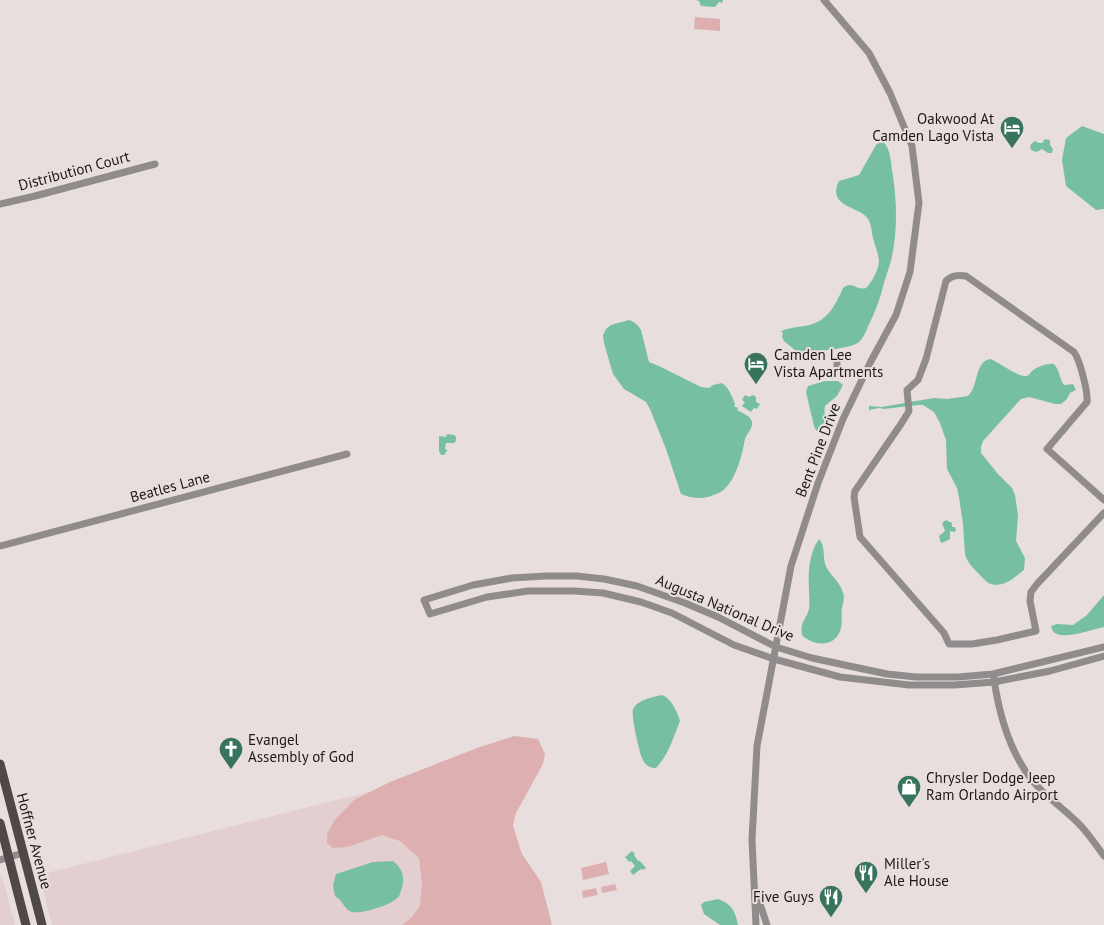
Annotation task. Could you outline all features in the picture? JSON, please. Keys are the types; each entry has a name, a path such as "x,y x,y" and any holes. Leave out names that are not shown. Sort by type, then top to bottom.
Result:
{"main road":[{"name":"Hoffner Avenue","path":"0,764 42,925"},
{"name":"Hoffner Avenue","path":"0,823 4,858 26,925"}],"street":[{"name":"Bent Pine Drive","path":"756,925 752,840 757,746 791,566 818,483 845,414 896,315 910,272 919,203 912,146 890,93 869,53 824,0"},
{"name":"Distribution Court","path":"0,204 155,164"},
{"path":"1104,500 1048,449 1087,402 1088,395 1078,357 1074,352 966,276 949,277 946,281 926,359 918,380 907,390 909,411 855,491 854,496 860,537 944,634 950,644 972,644 1036,631 1030,601 1031,592 1104,513"},
{"name":"Beatles Lane","path":"0,546 347,454"},
{"name":"Augusta National Drive","path":"1104,647 994,678 916,677 887,674 812,658 776,647 718,617 685,603 637,586 604,579 577,576 512,578 474,585 424,600 430,614 487,597 528,591 602,593 641,602 680,616 734,646 774,659 840,677 909,686 954,686 994,678 1050,671 1104,656"},
{"path":"574,591 577,576"},
{"path":"994,678 1004,726 1014,752 1031,779 1081,826 1104,856"},
{"path":"4,858 23,853"},
{"name":"Bent Pine Drive","path":"753,883 767,925"}],"shaded area":[{"path":"696,0 723,0 722,3 719,2 715,7 701,6 699,1"},
{"path":"695,17 720,19 720,31 694,29"},
{"path":"1082,126 1104,134 1104,209 1096,210 1066,186 1062,160 1066,138"},
{"path":"1045,139 1050,140 1050,145 1053,149 1052,153 1042,149 1037,152 1030,148 1031,144 1035,141 1042,143"},
{"path":"883,142 889,151 891,159 896,227 891,261 874,314 863,337 855,344 829,350 796,351 784,341 781,331 819,321 833,308 843,288 852,285 863,289 873,279 879,261 869,221 864,215 840,201 836,190 839,181 859,175 876,145"},
{"path":"629,320 641,330 649,362 701,387 709,388 722,383 730,392 735,404 734,406 738,408 737,410 750,418 752,427 745,439 735,474 727,487 720,492 701,498 681,494 650,409 646,402 624,389 613,374 603,335 611,325"},
{"path":"990,359 1023,376 1028,376 1032,371 1040,367 1054,364 1064,385 1073,384 1076,390 1070,393 1061,404 1029,397 1021,399 983,441 981,453 1012,488 1015,495 1018,515 1016,541 1025,558 1024,570 1009,581 996,585 985,580 970,565 966,557 959,497 957,488 947,469 946,440 934,412 923,405 869,410 869,406 882,407 934,398 947,399 968,396 974,386 981,365"},
{"path":"825,381 838,381 843,385 837,396 825,406 824,422 817,431 814,426 806,392 808,386"},
{"path":"745,395 756,397 756,402 760,404 757,409 754,408 751,412 742,406 745,402 742,400"},
{"path":"447,434 454,435 456,441 454,443 446,443 445,449 447,451 444,455 441,455 439,451 439,436 446,437"},
{"path":"946,520 952,523 952,527 955,527 956,531 950,531 950,539 942,543 939,536 945,531 942,523"},
{"path":"819,539 823,547 825,564 840,585 844,597 840,631 837,637 823,644 807,639 802,635 803,623 809,609 810,563 813,550"},
{"path":"1104,595 1104,627 1065,635 1060,635 1053,631 1051,626 1057,624 1073,625 1087,615"},
{"path":"662,695 671,702 680,721 667,752 656,768 654,768 647,765 641,756 634,726 633,709 642,701"},
{"path":"514,736 538,739 545,754 543,764 516,813 513,826 522,854 541,882 552,925 402,925 412,917 420,906 422,884 419,858 400,841 382,835 347,847 333,848 327,843 327,834 334,821 354,800 390,782 477,748"},
{"path":"448,772 487,925 52,925 39,875"},
{"path":"632,851 638,861 646,868 633,875 630,871 635,866 625,857"},
{"path":"393,861 401,869 403,880 399,895 391,903 370,910 352,912 335,896 333,885 336,874 373,862"},
{"path":"606,862 609,874 583,880 581,868"},
{"path":"2,876 15,925 0,925 0,877"},
{"path":"615,884 617,890 602,893 601,887"},
{"path":"596,888 598,895 583,898 582,891"},
{"path":"718,899 727,903 732,909 738,925 720,925 704,914 701,905 704,902"}],"place":[{"name":"Oakwood At Camden Lago Vista","path":"1012,149"},
{"name":"Camden Lee Vista Apartments","path":"756,385"},
{"name":"Evangel Assembly of God","path":"231,770"},
{"name":"Chrysler Dodge Jeep Ram Orlando Airport","path":"909,808"},
{"name":"Miller's Ale House","path":"866,894"},
{"name":"Five Guys","path":"831,918"}]}
